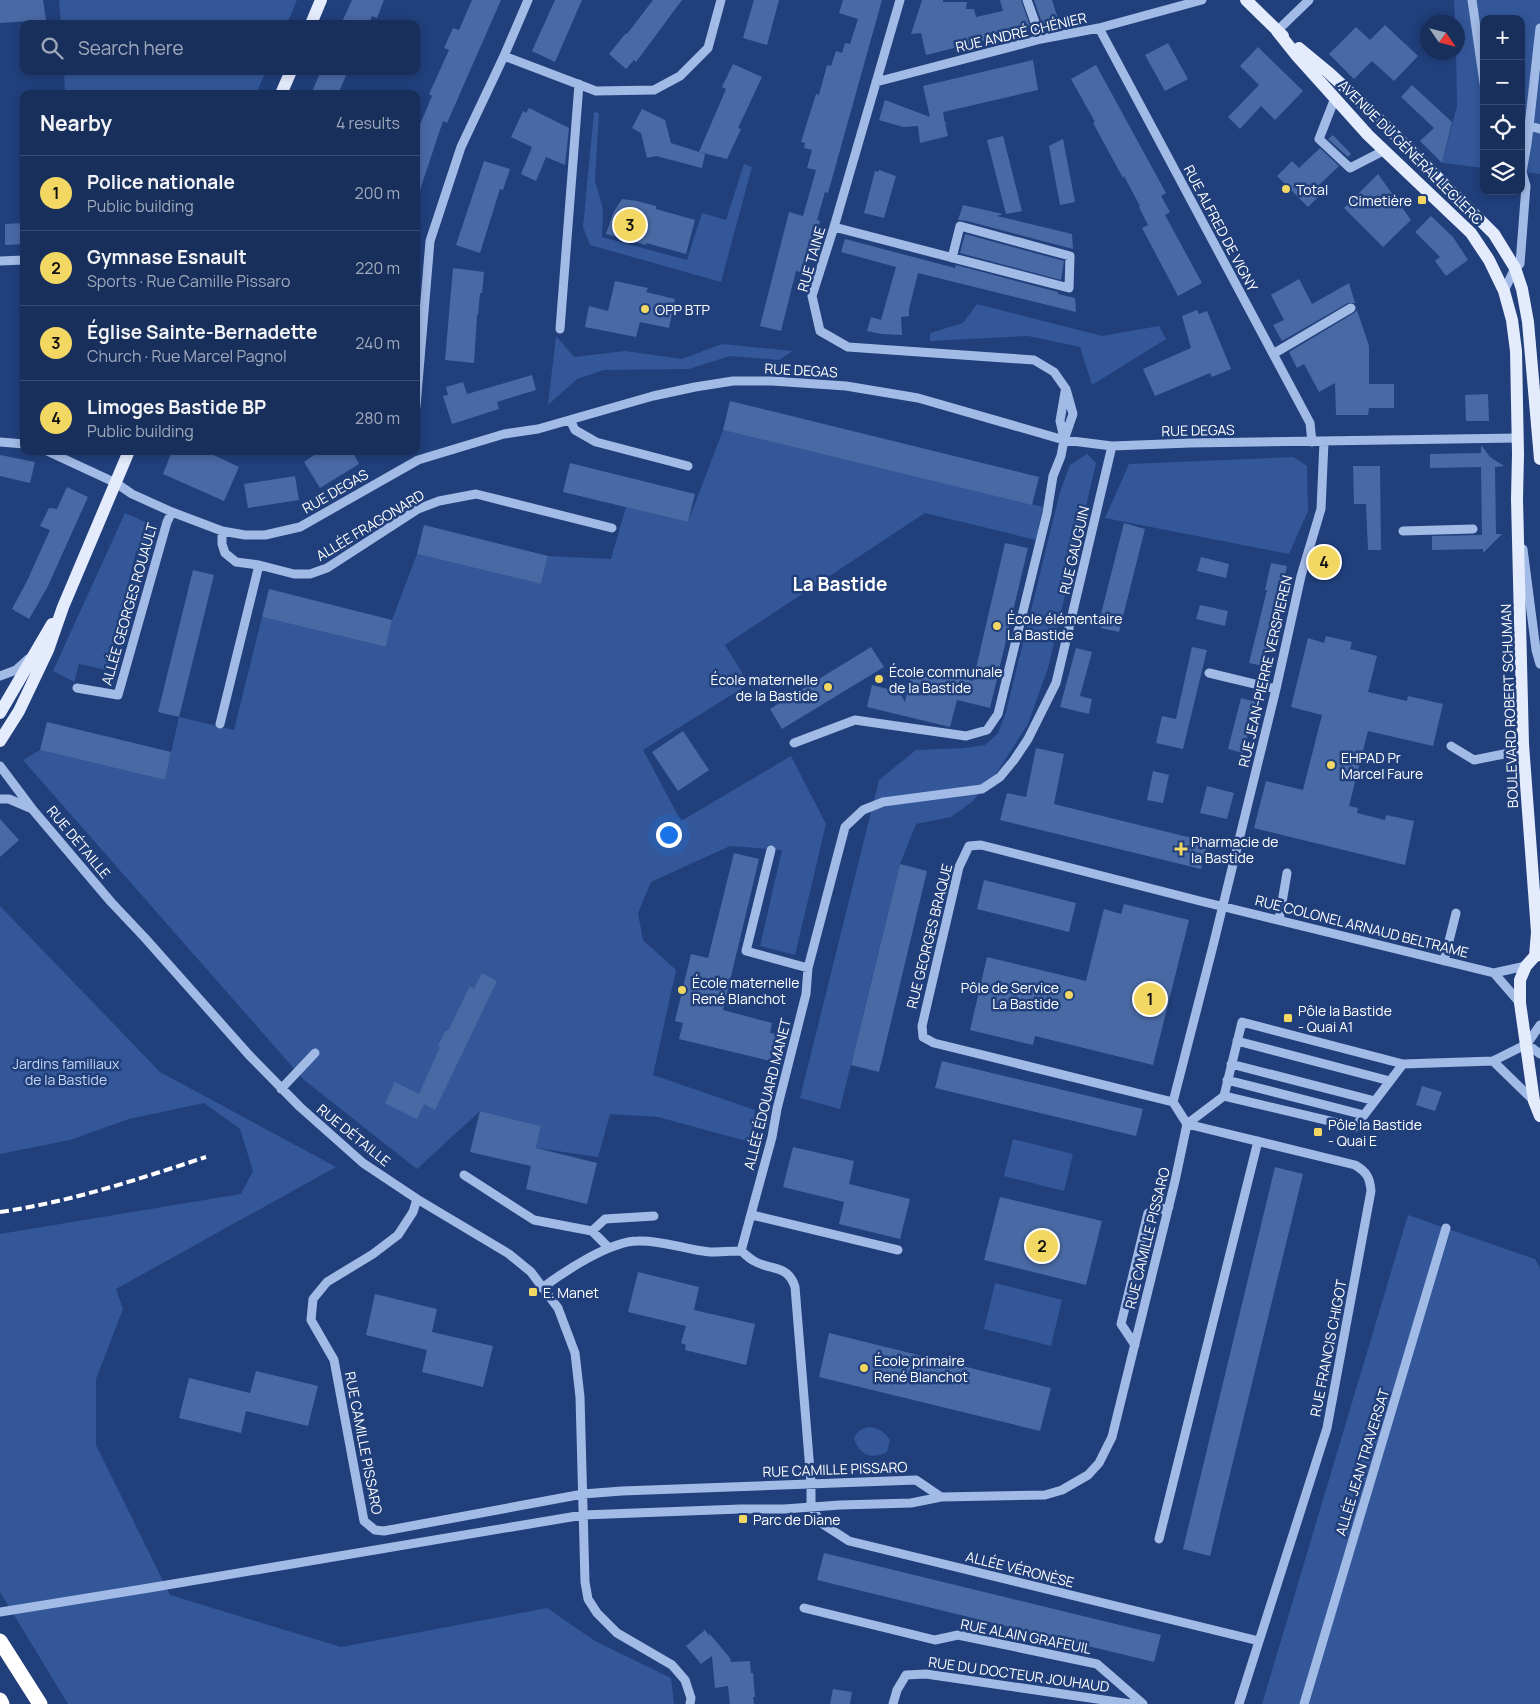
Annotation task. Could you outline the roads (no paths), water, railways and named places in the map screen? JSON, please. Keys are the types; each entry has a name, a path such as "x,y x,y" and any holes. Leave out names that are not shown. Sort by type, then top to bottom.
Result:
{"highway":[{"path":"0,1641 40,1704"},
{"path":"0,1700 2,1704"}],"main road":[{"path":"313,20 321,0"},
{"name":"AVENUE DU GÉNÉRAL LECLERC","path":"1246,0 1277,30 1328,72 1494,234 1515,268 1522,289 1528,322 1540,459"},
{"name":"AVENUE DU GÉNÉRAL LECLERC","path":"1277,30 1297,56 1368,135 1471,233 1489,260 1504,291 1512,320 1516,351 1518,454"},
{"path":"283,90 289,75"},
{"name":"BOULEVARD ROBERT SCHUMAN","path":"1518,454 1517,499 1524,753 1538,956"},
{"path":"0,741 19,711 45,658 63,607 127,455"},
{"path":"0,713 63,607"},
{"path":"1538,956 1526,966 1520,980 1520,1003 1534,1101 1540,1116"}],"street":[{"path":"420,359 430,241 460,147 504,56 528,0"},
{"path":"504,56 596,91 654,90 680,76 708,48 721,0"},
{"name":"RUE TAINE","path":"794,743 855,720 966,736 987,730 998,714 1047,513 1053,476 1073,414 1066,390 1054,372 1034,360 848,347 820,331 812,296 900,0"},
{"path":"1027,0 1041,40"},
{"name":"RUE ANDRÉ CHÉNIER","path":"876,82 1041,40 1099,28 1202,0"},
{"path":"1277,30 1309,0"},
{"path":"1472,0 1481,60"},
{"name":"RUE ALFRED DE VIGNY","path":"1099,28 1310,423 1312,442"},
{"path":"1525,139 1530,126 1540,28"},
{"path":"560,328 580,84"},
{"path":"1335,98 1319,139 1350,168 1385,150"},
{"path":"1530,126 1540,129"},
{"path":"1504,291 1515,268 1520,264 1526,186 1522,172 1523,150"},
{"path":"834,227 952,258 1069,288 1070,256 960,226 952,258"},
{"path":"0,261 20,260"},
{"path":"1273,354 1351,308"},
{"name":"RUE DEGAS","path":"56,455 172,512 222,531 265,535 300,527 416,456 504,434 538,429 695,386 733,381 772,381 846,386 918,398 1064,440 1112,446 1518,438"},
{"path":"570,420 575,430 596,442 609,447 688,466"},
{"path":"0,442 20,444"},
{"name":"RUE JEAN-PIERRE VERSPIEREN","path":"1223,906 1276,689 1301,576 1321,509 1324,442"},
{"name":"RUE GAUGUIN","path":"845,827 863,810 883,802 982,789 1000,777 1014,760 1028,739 1056,683 1112,446"},
{"name":"ALLÉE FRAGONARD","path":"222,531 222,544 225,553 236,562 259,565 294,574 310,574 328,568 418,509 439,501 476,494 612,528"},
{"path":"1517,499 1536,650 1540,664"},
{"name":"ALLÉE GEORGES ROUAULT","path":"77,688 118,695 167,522 172,512"},
{"path":"1404,531 1473,528"},
{"path":"220,724 259,565"},
{"path":"0,676 16,670 34,653"},
{"path":"1210,673 1276,689"},
{"path":"1451,746 1474,760 1509,753 1524,753"},
{"name":"RUE DÉTAILLE","path":"0,766 33,810 111,902 281,1089 363,1162 417,1199 509,1254 531,1272 558,1308 575,1354 580,1397 583,1494"},
{"name":"RUE DÉTAILLE","path":"0,799 9,799 33,810"},
{"name":"ALLÉE ÉDOUARD MANET","path":"741,1251 752,1215 806,994 808,968 845,827"},
{"name":"RUE GEORGES BRAQUE","path":"1173,1102 934,1043 923,1037 922,1026 959,866 969,846 981,845 1223,906"},
{"path":"771,850 746,951 808,968"},
{"path":"1279,920 1287,873"},
{"path":"1223,906 1173,1102 1188,1124 1224,1096 1242,1022 1403,1064 1494,1061 1527,1044 1540,1025"},
{"name":"RUE COLONEL ARNAUD BELTRAME","path":"1223,906 1494,973 1526,966"},
{"path":"1444,961 1456,913"},
{"path":"1494,973 1520,1003"},
{"path":"1237,1042 1390,1081"},
{"path":"1527,1044 1540,1054"},
{"path":"281,1089 315,1053"},
{"path":"1494,1061 1534,1101"},
{"path":"1231,1064 1374,1101"},
{"path":"1224,1096 1355,1127 1403,1064"},
{"path":"1228,1080 1364,1115"},
{"name":"RUE CAMILLE PISSARO","path":"417,1199 413,1212 398,1235 373,1254 327,1282 318,1291 313,1300 311,1320 334,1360 364,1521 376,1530 384,1531 583,1494 916,1480 941,1497 1045,1495 1062,1490 1088,1475 1099,1463 1112,1437 1188,1124"},
{"name":"RUE FRANCIS CHIGOT","path":"1188,1124 1355,1165 1364,1170 1370,1179 1371,1191 1327,1428 1239,1704"},
{"path":"1160,1539 1258,1141"},
{"path":"464,1175 534,1220 592,1231 609,1248"},
{"path":"1135,1344 1121,1324 1135,1265 1148,1213 1169,1207"},
{"path":"752,1215 898,1250"},
{"path":"592,1231 605,1219 654,1216"},
{"name":"ALLÉE JEAN TRAVERSAT","path":"1304,1704 1446,1228"},
{"path":"542,1288 609,1248 635,1241 654,1241 710,1252 741,1251 754,1262 783,1270 792,1279 795,1288 811,1483 811,1506"},
{"path":"583,1494 585,1582 588,1599 597,1613 617,1633 672,1665 685,1680 691,1698 690,1704"},
{"path":"0,1612 583,1515 911,1503 941,1497"},
{"name":"ALLÉE VÉRONÈSE","path":"811,1506 820,1523 849,1541 1259,1641"},
{"name":"RUE ALAIN GRAFEUIL","path":"804,1608 935,1640 958,1635 1098,1664 1143,1704"},
{"name":"RUE DU DOCTEUR JOUHAUD","path":"893,1704 897,1690 906,1675 926,1674 1131,1704"}],"railway":[{"path":"0,1212 78,1196 206,1157"}],"place":[{"name":"Total","path":"1286,189"},
{"name":"Cimetière","path":"1422,200"},
{"name":"Église Sainte-Bernadette","path":"630,225"},
{"name":"OPP BTP","path":"645,309"},
{"name":"Limoges Bastide BP","path":"1324,562"},
{"name":"École élémentaire La Bastide","path":"997,626"},
{"name":"École communale de la Bastide","path":"879,679"},
{"name":"École maternelle de la Bastide","path":"828,687"},
{"name":"EHPAD Pr Marcel Faure","path":"1331,765"},
{"name":"Pharmacie de la Bastide","path":"1181,849"},
{"name":"École maternelle René Blanchot","path":"682,990"},
{"name":"Pôle de Service La Bastide","path":"1069,995"},
{"name":"Police nationale","path":"1150,999"},
{"name":"Pôle la Bastide - Quai A1","path":"1288,1018"},
{"name":"Pôle la Bastide - Quai E","path":"1318,1132"},
{"name":"Gymnase Esnault","path":"1042,1246"},
{"name":"E. Manet","path":"533,1292"},
{"name":"École primaire René Blanchot","path":"864,1368"},
{"name":"Parc de Diane","path":"743,1519"}],"district":[{"name":"La Bastide","path":"840,584"}],"park label":[{"name":"Jardins familiaux de la Bastide","path":"66,1072"}]}
